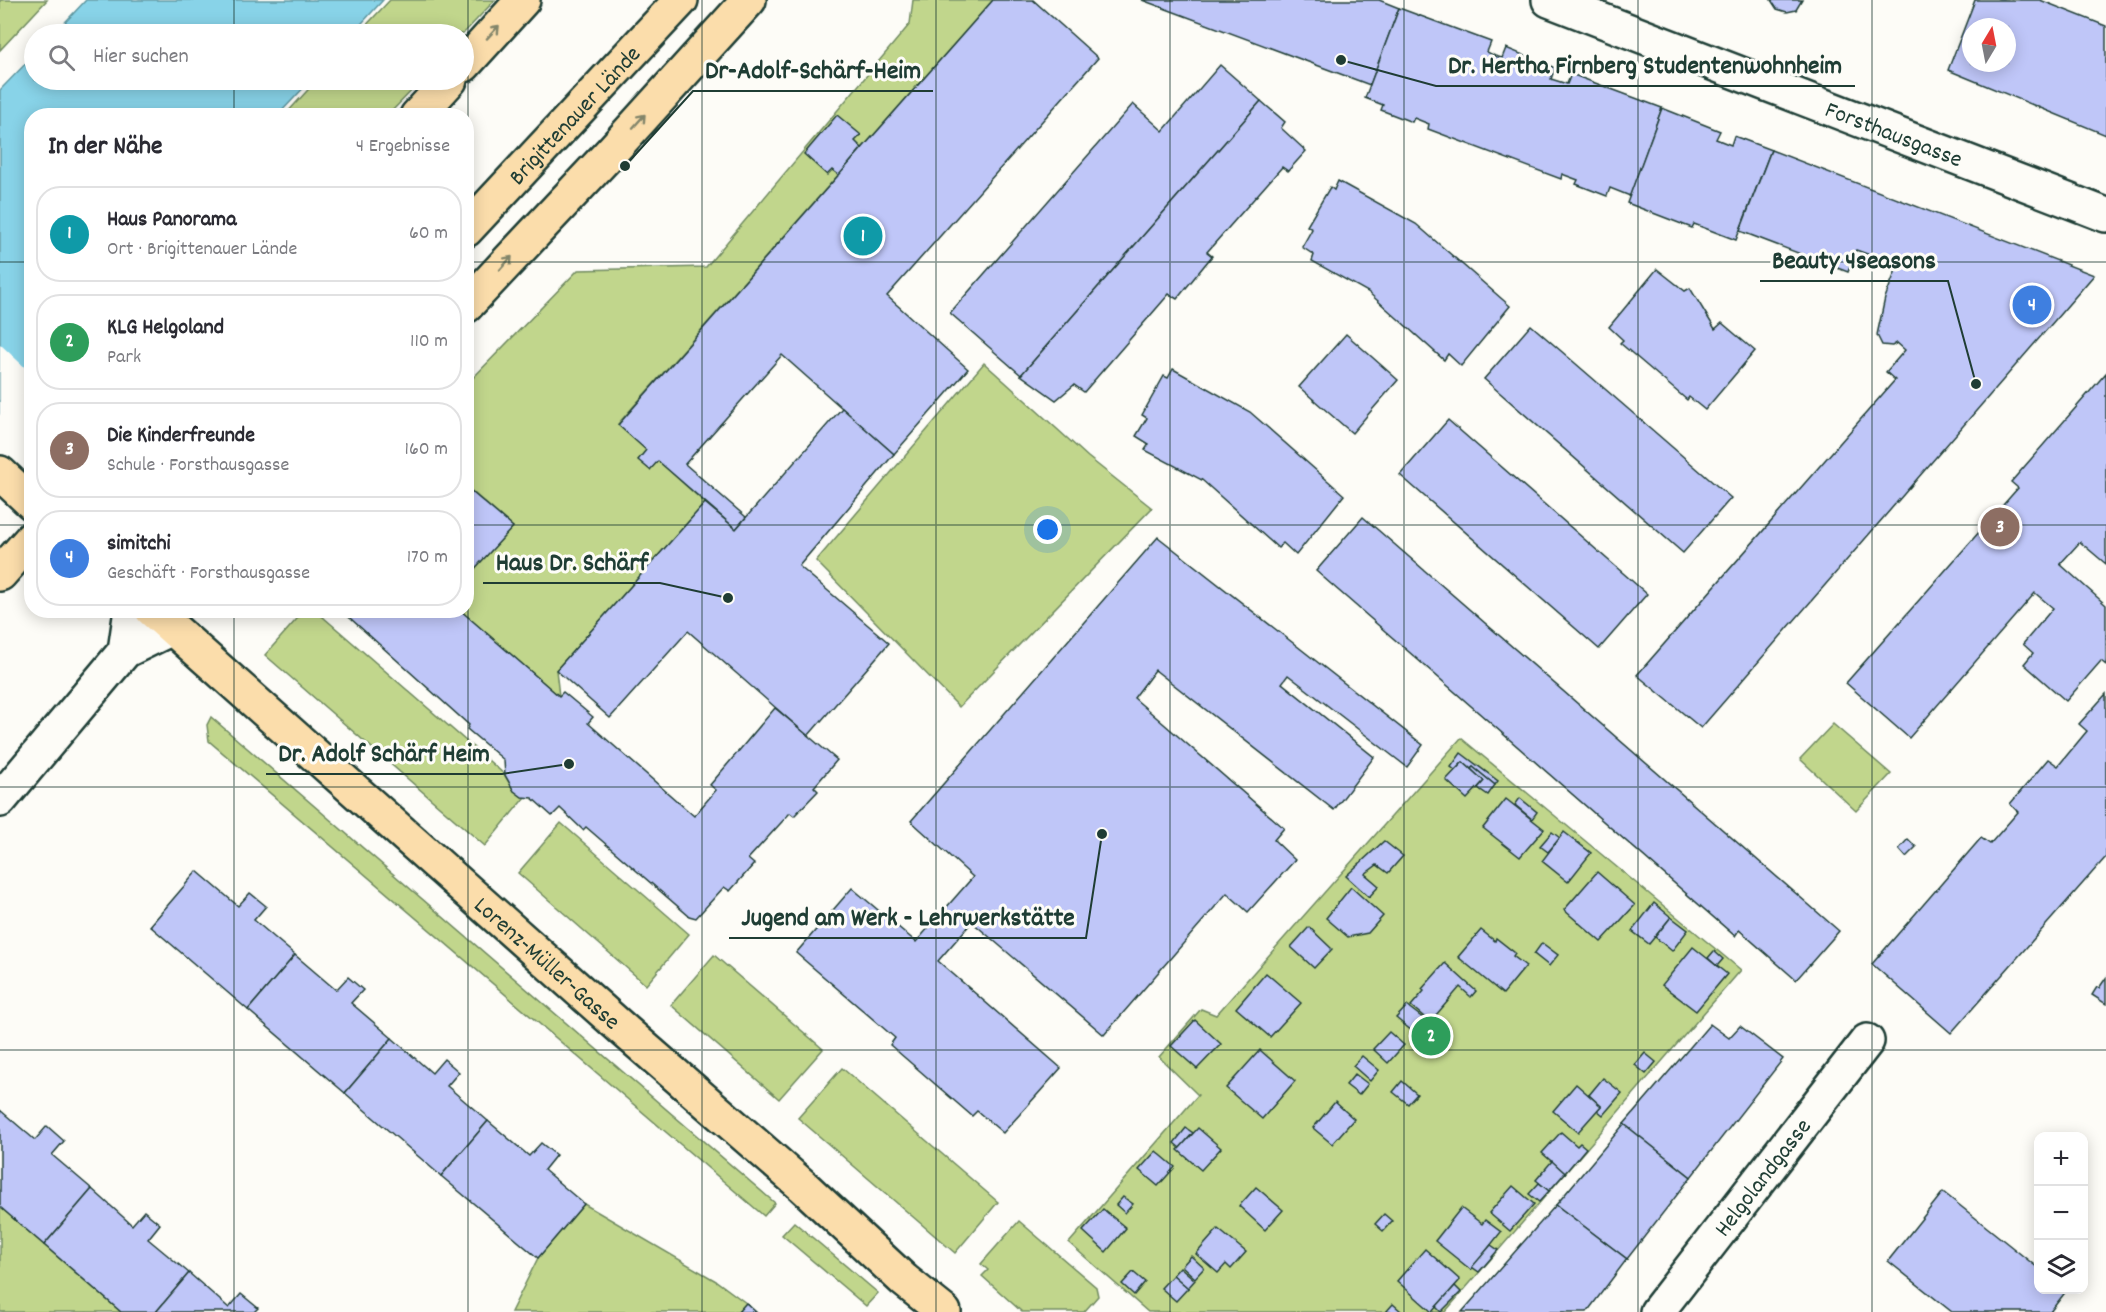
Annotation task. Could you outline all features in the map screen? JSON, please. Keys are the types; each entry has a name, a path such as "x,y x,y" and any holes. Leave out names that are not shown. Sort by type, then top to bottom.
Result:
{"main road":[{"path":"474,54 523,0"},
{"name":"Brigittenauer Lände","path":"474,221 681,0"},
{"path":"474,298 611,152 749,0"},
{"path":"424,108 441,90"},
{"path":"0,473 24,496"},
{"path":"0,574 24,547"},
{"name":"Lorenz-Müller-Gasse","path":"173,618 617,1024 803,1186 904,1280 944,1312"}],"street":[{"name":"Forsthausgasse","path":"1549,0 1583,6 2106,215"},
{"path":"125,651 129,618"},
{"path":"0,800 125,651 168,618"},
{"name":"Helgolandgasse","path":"1657,1312 1868,1041"}],"green space":[{"path":"0,0 47,0 24,24 0,50"},
{"path":"390,0 495,0 472,24 367,24"},
{"path":"913,0 993,0 618,424 705,503 556,670 559,696 468,618 474,618 474,565 513,527 474,493 474,377 578,270 706,267 910,24"},
{"path":"308,90 412,90 395,108 291,108"},
{"path":"984,363 1088,457 1152,508 959,707 816,561"},
{"path":"298,618 324,618 504,774 514,791 525,797 485,846 265,655"},
{"path":"211,717 775,1203 764,1216 209,741 207,725"},
{"path":"1833,724 1891,774 1856,811 1800,759"},
{"path":"1461,738 1741,970 1445,1312 1148,1312 1069,1243 1198,1095 1159,1057 1201,1009 1216,1015"},
{"path":"561,823 689,934 646,985 518,873"},
{"path":"714,955 823,1049 779,1099 671,1005"},
{"path":"842,1068 998,1202 955,1253 798,1118"},
{"path":"584,1204 716,1281 746,1303 738,1312 511,1312 538,1258"},
{"path":"0,1207 121,1312 0,1312"},
{"path":"1019,1221 1096,1287 1098,1296 1084,1312 1022,1312 982,1276 988,1270 981,1264"},
{"path":"794,1222 878,1293 866,1306 782,1235"}],"water":[{"path":"86,0 383,0 361,24 63,24"},
{"path":"24,65 24,90 302,90 285,108 24,108 24,387 0,413 0,90"}],"pier":[{"path":"0,344 24,366 24,392 0,416"}],"building":[{"path":"993,0 1033,0 1098,58 887,296 968,369 894,454 782,355 685,464 746,517 736,529 658,461 650,470 638,460 646,450 618,425"},
{"path":"1142,0 1379,0 1399,8 1370,85"},
{"path":"1771,0 1802,0 1796,10 1787,12 1777,9"},
{"path":"1975,0 2040,0 2106,26 2106,135 1948,70 1962,34 1962,72 2016,72 2016,18 1968,18"},
{"path":"1399,8 1491,42 1487,52 1495,56 1502,58 1506,48 1555,68 1551,79 1567,84 1571,74 1662,108 1630,196 1610,188 1607,196 1576,184 1578,180 1562,174 1561,179 1428,129 1429,124 1414,118 1412,122 1381,110 1383,105 1365,98"},
{"path":"1220,65 1261,101 1021,375 950,313 1133,104 1163,131"},
{"path":"1261,101 1285,122 1281,128 1306,151 1288,171 1282,167 1207,252 1212,256 1177,299 1169,294 1084,392 1074,385 1056,400 1021,375"},
{"path":"1662,108 1720,131 1716,139 1731,145 1734,136 1771,150 1736,240 1694,224 1692,228 1627,203"},
{"path":"837,115 861,135 855,141 862,148 839,175 832,170 827,175 804,154"},
{"path":"1771,150 2094,275 1701,728 1637,675 1895,380 1886,372 1905,350 1897,343 1892,346 1882,345 1877,335 1885,298 1898,265 1856,250 1848,272 1740,231"},
{"path":"1338,181 1416,224 1510,306 1461,366 1448,354 1444,360 1368,292 1312,261 1314,255 1302,247 1312,229 1307,226 1330,187 1334,190"},
{"path":"1657,269 1685,291 1690,288 1715,329 1722,323 1755,351 1705,410 1689,397 1687,400 1620,343 1623,340 1609,327"},
{"path":"1531,325 1731,498 1683,553 1484,379"},
{"path":"1346,334 1398,380 1352,433 1299,387"},
{"path":"1173,369 1250,412 1344,495 1296,555 1283,543 1278,548 1202,480 1145,450 1149,444 1136,436 1147,418 1142,415 1164,376 1168,378"},
{"path":"2106,373 2106,564 2080,542 2060,564 2106,605 2106,665 2101,661 2066,701 2024,664 2033,653 2023,644 2053,608 2035,593 1909,738 1846,683 2018,488 2011,482"},
{"path":"842,408 894,454 799,566 889,643 808,736 688,631 610,718 556,670 705,503 736,529"},
{"path":"1448,420 1647,594 1599,649 1400,475"},
{"path":"474,494 513,527 474,569"},
{"path":"1363,517 1839,931 1796,980 1739,930 1735,936 1316,571"},
{"path":"1158,537 1423,745 1407,767 1288,675 1282,683 1374,757 1334,810 1155,670 1134,698 1284,828 1274,840 1295,860 1248,912 1227,893 1104,1035 972,922 938,961 1061,1068 1003,1133 977,1111 972,1116 890,1045 895,1038 796,953 852,888 916,942 973,877 911,821"},
{"path":"350,618 469,618 559,696 563,692 593,717 588,723 694,816 716,790 710,785 775,708 837,760 814,787 818,791 794,816 790,813 748,859 754,864 730,891 724,887 696,918 689,916 586,827 583,830 560,808 552,816 532,798 522,797 514,791 505,775 504,760 467,729 469,725"},
{"path":"2106,694 2106,857 1951,1033 1872,964 1981,838 1990,844 2018,812 2010,804 2048,759 2058,766 2087,731 2079,724"},
{"path":"1461,753 1498,781 1495,785 1463,762 1455,770 1451,767"},
{"path":"1463,762 1484,781 1467,799 1446,780"},
{"path":"1473,767 1495,785 1488,795 1478,788 1484,781 1471,769"},
{"path":"1520,798 1537,812 1532,819 1515,805"},
{"path":"1506,799 1544,829 1520,857 1483,828"},
{"path":"1552,832 1560,838 1548,852 1540,846"},
{"path":"1564,832 1591,853 1568,882 1542,861"},
{"path":"1908,839 1916,847 1906,857 1899,849"},
{"path":"1384,841 1403,856 1388,873 1377,865 1365,874 1379,886 1369,897 1346,876"},
{"path":"197,871 238,906 250,893 266,906 254,920 295,955 248,1010 150,926"},
{"path":"1597,872 1635,905 1601,942 1564,910"},
{"path":"1351,887 1383,916 1368,933 1348,937 1326,918"},
{"path":"1654,903 1671,917 1649,944 1632,931"},
{"path":"1671,917 1688,930 1672,951 1655,937"},
{"path":"1309,927 1332,949 1314,968 1291,947"},
{"path":"1481,930 1515,953 1513,956 1526,966 1503,994 1458,957"},
{"path":"1542,943 1558,955 1549,966 1534,954"},
{"path":"1693,947 1727,974 1696,1011 1662,985"},
{"path":"1714,951 1723,959 1717,966 1708,958"},
{"path":"295,955 336,990 348,977 363,990 351,1003 392,1038 345,1093 248,1010"},
{"path":"1445,963 1476,991 1471,997 1460,987 1430,1022 1411,1006 1424,991 1422,989"},
{"path":"1266,973 1301,1003 1270,1037 1236,1008"},
{"path":"2106,978 2106,1004 2092,995"},
{"path":"1407,1006 1424,1019 1412,1031 1396,1018"},
{"path":"1195,1020 1221,1044 1197,1069 1171,1046"},
{"path":"1710,1024 1729,1038 1740,1026 1783,1059 1691,1177 1624,1124"},
{"path":"1389,1032 1404,1045 1388,1063 1373,1049"},
{"path":"392,1038 432,1073 444,1059 459,1072 447,1086 488,1121 441,1176 345,1093"},
{"path":"1260,1050 1295,1081 1262,1119 1226,1088"},
{"path":"1645,1053 1656,1062 1646,1074 1635,1065"},
{"path":"1362,1056 1379,1070 1370,1081 1353,1066"},
{"path":"1355,1074 1368,1084 1359,1095 1346,1085"},
{"path":"1603,1078 1622,1093 1603,1115 1597,1110 1601,1106 1589,1095"},
{"path":"1402,1081 1417,1094 1408,1104 1393,1092"},
{"path":"1576,1084 1601,1106 1578,1132 1553,1111"},
{"path":"1335,1102 1354,1119 1332,1144 1313,1128"},
{"path":"0,1110 35,1140 47,1126 64,1141 52,1155 92,1189 44,1245 0,1207"},
{"path":"488,1121 529,1156 541,1143 556,1155 544,1170 584,1204 538,1258 441,1176"},
{"path":"1624,1124 1691,1177 1627,1259 1556,1205"},
{"path":"1186,1128 1193,1133 1180,1148 1174,1143"},
{"path":"1198,1128 1221,1148 1201,1170 1178,1150"},
{"path":"1561,1132 1577,1146 1580,1143 1586,1148 1565,1173 1542,1153"},
{"path":"1156,1151 1175,1167 1158,1186 1139,1170"},
{"path":"1552,1161 1565,1173 1549,1191 1536,1180"},
{"path":"1539,1183 1549,1191 1539,1202 1529,1194"},
{"path":"1513,1186 1534,1204 1510,1231 1489,1213"},
{"path":"1256,1187 1283,1210 1265,1230 1239,1206"},
{"path":"92,1189 132,1225 144,1211 160,1224 148,1239 189,1273 156,1312 121,1312 44,1245"},
{"path":"1943,1192 2034,1265 2034,1294 2064,1294 2050,1312 1952,1312 1888,1261"},
{"path":"1123,1197 1133,1204 1125,1213 1116,1205"},
{"path":"1556,1205 1627,1259 1587,1312 1462,1312"},
{"path":"1461,1208 1482,1224 1485,1220 1501,1232 1471,1270 1435,1241"},
{"path":"1103,1209 1126,1228 1106,1252 1083,1231"},
{"path":"1384,1214 1392,1221 1383,1231 1375,1224"},
{"path":"1218,1229 1246,1252 1231,1269 1226,1264 1218,1273 1196,1254"},
{"path":"1491,1245 1498,1250 1479,1272 1472,1267"},
{"path":"1425,1249 1460,1280 1432,1312 1397,1281"},
{"path":"1191,1256 1204,1268 1195,1278 1182,1266"},
{"path":"1180,1267 1195,1280 1188,1288 1173,1275"},
{"path":"1133,1272 1145,1282 1134,1295 1122,1284"},
{"path":"189,1273 229,1308 241,1294 258,1308 254,1312 156,1312"},
{"path":"1173,1275 1188,1288 1176,1301 1161,1288"},
{"path":"1455,1286 1461,1292 1441,1312 1436,1307"},
{"path":"746,1303 756,1312 738,1312"},
{"path":"1393,1304 1402,1312 1386,1312"}],"place":[{"name":"Dr. Hertha Firnberg Studentenwohnheim","path":"1341,60"},
{"name":"Dr-Adolf-Schärf-Heim","path":"625,166"},
{"name":"Haus Panorama","path":"863,236"},
{"name":"simitchi","path":"2032,305"},
{"name":"Beauty 4seasons","path":"1976,384"},
{"name":"Die Kinderfreunde","path":"2000,527"},
{"name":"Haus Dr. Schärf","path":"728,598"},
{"name":"Dr. Adolf Schärf Heim","path":"569,764"},
{"name":"Jugend am Werk - Lehrwerkstätte","path":"1102,834"},
{"name":"KLG Helgoland","path":"1431,1036"}]}
